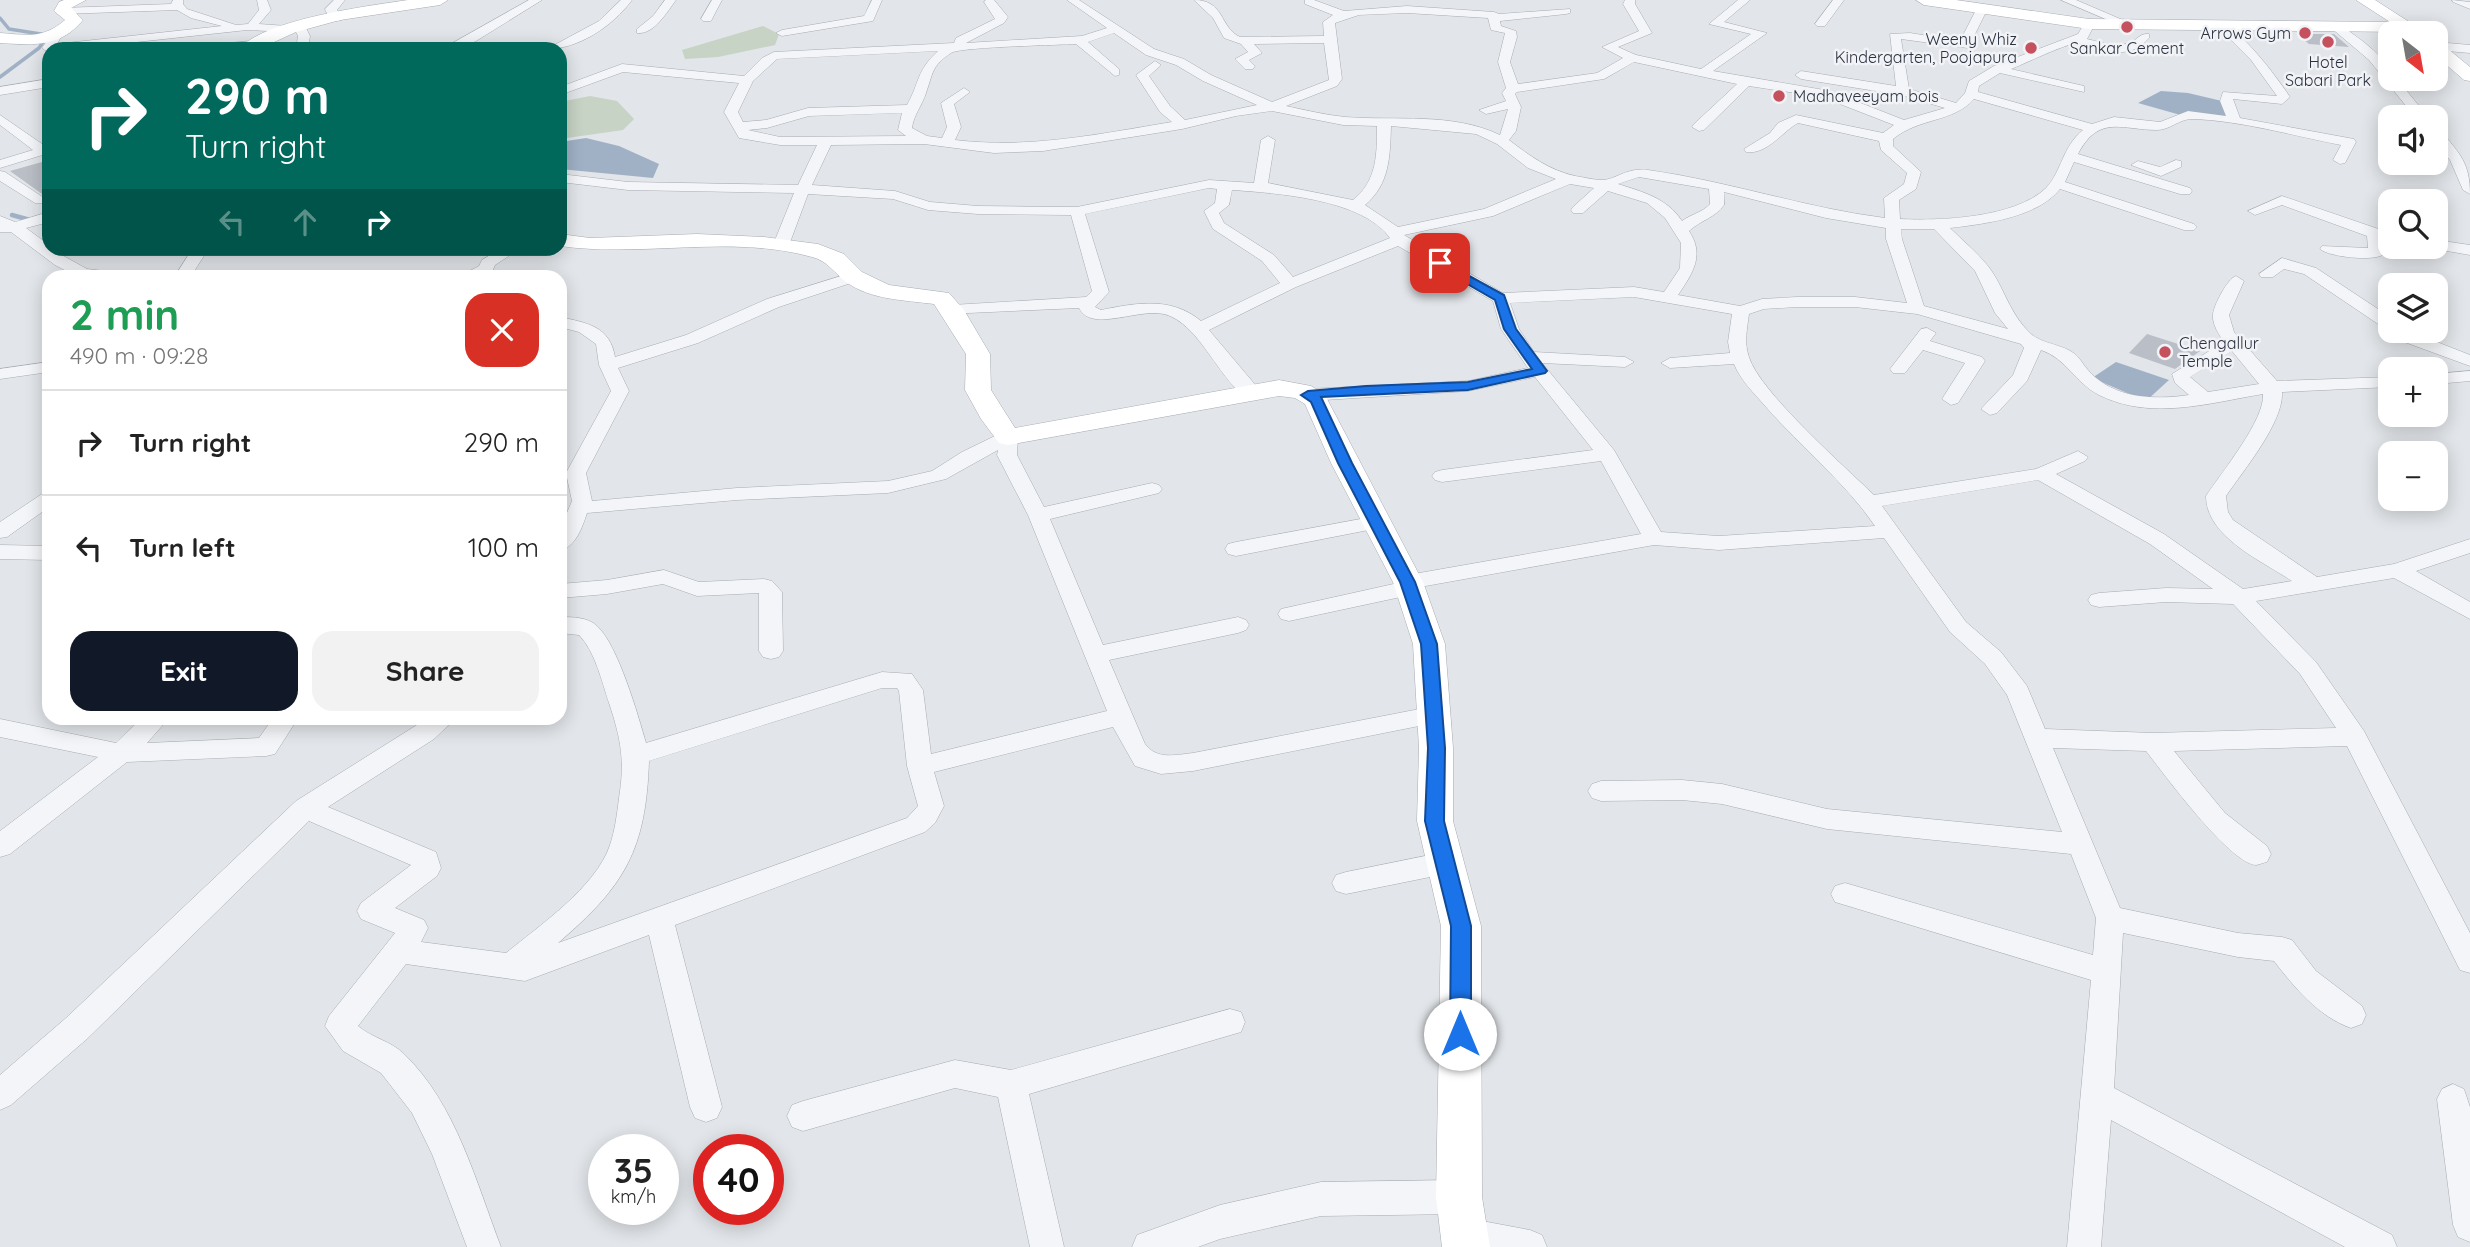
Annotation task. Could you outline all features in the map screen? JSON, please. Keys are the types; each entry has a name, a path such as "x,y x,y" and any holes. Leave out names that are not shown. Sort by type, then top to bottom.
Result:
{"street":[{"path":"62,11 64,5 78,0"},
{"path":"62,11 179,4 195,16 249,27 262,17 265,10 262,0"},
{"path":"338,18 333,15 331,9 340,0"},
{"path":"258,42 271,34 293,27 440,0"},
{"path":"465,42 537,0"},
{"path":"567,42 589,32 618,11 627,0"},
{"path":"641,31 657,18 671,0"},
{"path":"707,19 718,0"},
{"path":"782,33 869,19 877,0"},
{"path":"1072,0 1150,52 1180,62 1207,78 1272,107 1343,121 1422,123 1479,130 1502,141 1533,165 1569,179 1605,185 1652,200 1664,207 1689,243 1688,268 1668,298"},
{"path":"1199,0 1219,16 1228,36 1244,41 1329,39"},
{"path":"1450,12 1459,0"},
{"path":"1704,73 1761,33 1715,24 1745,0"},
{"path":"1821,24 1839,0"},
{"path":"1924,0 2089,24 2334,25 2378,28"},
{"path":"2066,0 2126,23"},
{"path":"2364,0 2398,21"},
{"path":"2457,0 2470,6"},
{"path":"1626,1 1646,33 1608,47 1632,58 1746,82 1825,94 1903,124"},
{"path":"924,140 905,130 910,109 920,93 923,77 930,65 955,47 960,40 1000,21 1002,17 990,2"},
{"path":"1309,2 1341,14"},
{"path":"1115,28 1104,35 1079,40 782,54 764,61 745,80 731,111 744,135 780,141 924,140 994,149 1061,144 1182,125 1272,107 1333,83 1336,79 1329,22 1341,14 1401,5 1494,16 1537,16 1566,11"},
{"path":"1494,16 1521,5"},
{"path":"123,41 119,35 126,9"},
{"path":"1903,90 1899,70 1901,53 1894,36 1910,36 1964,46 1981,9"},
{"path":"52,42 75,20 62,11"},
{"path":"1494,16 1495,28 1510,31 1511,37 1504,62 1514,96 1509,131 1502,141"},
{"path":"1886,138 1903,124 1959,108 1971,94 1973,84 1998,69 2083,36 2089,24"},
{"path":"2221,24 2249,48 2284,97 2282,100 2228,95 2226,101 2235,121"},
{"path":"2334,25 2373,57 2412,105"},
{"path":"112,42 249,27 293,27 304,36 303,42"},
{"path":"2076,39 2107,48 2128,48 2145,36"},
{"path":"0,38 27,40 55,37"},
{"path":"154,42 157,38"},
{"path":"1079,40 1115,72"},
{"path":"1244,41 1256,53 1241,59 1249,66"},
{"path":"2448,50 2470,49"},
{"path":"2448,53 2470,60"},
{"path":"1486,110 1514,96 1600,76 1632,58"},
{"path":"2448,58 2470,76"},
{"path":"1155,65 1142,75 1165,109 1182,125"},
{"path":"567,88 622,68 745,80"},
{"path":"1998,69 2080,89"},
{"path":"1775,86 1802,70 1903,90 1959,108"},
{"path":"1699,127 1746,82"},
{"path":"0,91 42,84"},
{"path":"947,143 954,127 947,103 964,92"},
{"path":"1971,94 2094,129"},
{"path":"739,126 767,124 808,112 910,109"},
{"path":"1578,210 1605,185 1632,173 1716,186 1852,219 1893,225 1937,224 2028,207 2044,198 2058,184 2061,170 2078,140 2109,122 2161,126 2183,116 2235,121 2348,142 2340,160"},
{"path":"0,119 42,146"},
{"path":"1751,149 1796,119 1886,138"},
{"path":"1106,120 1117,135"},
{"path":"1356,205 1371,195 1379,176 1385,152 1384,122"},
{"path":"1052,127 1061,144"},
{"path":"1886,138 1886,148 1914,172 1911,186 1891,198 1894,239 1917,309"},
{"path":"1260,187 1268,139"},
{"path":"781,245 826,140"},
{"path":"2448,148 2457,159 2470,190"},
{"path":"0,164 42,150"},
{"path":"2072,151 2161,172 2176,164"},
{"path":"2072,151 2185,191"},
{"path":"0,175 17,208 18,226 42,247"},
{"path":"567,179 628,186 803,189 895,195 928,206 953,208 1077,211 1209,184 1260,187 1356,205 1397,236 1500,298 1633,292 1741,311 1762,304 1797,302 1855,302 1917,309 2059,350 2068,355 2091,383 2135,402 2158,405 2272,387 2378,383"},
{"path":"1199,328 1397,236 1488,213 1569,179"},
{"path":"2058,184 2189,227"},
{"path":"1225,185 1222,205 1211,211 1217,226 1268,258 1290,284"},
{"path":"1680,230 1696,217 1710,213 1717,205 1716,186"},
{"path":"2255,211 2281,200 2378,234"},
{"path":"1077,211 1101,292 1087,305 1087,309 1099,316 1132,309 1169,308 1183,313 1199,328 1236,376 1254,394"},
{"path":"0,230 42,219"},
{"path":"1937,224 1982,269 2003,313 2033,347 2021,377 1990,409"},
{"path":"567,241 590,244 697,240 781,245 818,251 836,259 854,277 884,291 941,298 952,310 978,354 978,390 1008,437 1007,455 1038,514 1138,756 1153,766 1193,762 1435,715"},
{"path":"2448,247 2470,250"},
{"path":"2328,249 2376,254 2378,249"},
{"path":"56,256 77,270"},
{"path":"483,270 488,263 500,256"},
{"path":"2267,274 2282,262 2310,271 2378,316"},
{"path":"608,365 692,339 773,303 854,277"},
{"path":"2236,281 2221,315 2226,333 2272,387 2273,402 2253,442 2216,496 2217,508 2220,519 2314,585"},
{"path":"1500,298 1510,329 1534,364 1607,454 1654,538"},
{"path":"952,310 1092,302"},
{"path":"1741,311 1737,342 1747,374 1775,407 1869,502 1934,597 1958,627 1993,657 2018,692 2039,738 2110,918 2108,972 2084,1247"},
{"path":"1899,369 1942,315"},
{"path":"567,323 585,328 604,342 608,365 620,391 576,473 582,501 567,535"},
{"path":"2203,397 2181,379 2181,374 2234,343"},
{"path":"2422,343 2470,361"},
{"path":"1919,344 1976,361 1951,399"},
{"path":"1670,363 1740,358"},
{"path":"1308,395 1366,389 1468,386 1534,364 1625,362"},
{"path":"0,374 42,368"},
{"path":"2448,378 2470,376"},
{"path":"579,508 737,494 888,486 939,475 969,456 1008,437 1045,432 1173,405 1286,388 1316,400 1409,585 1429,644 1435,715 1435,821 1461,926 1460,1197 1466,1241 1530,1247"},
{"path":"1443,476 1607,454"},
{"path":"1869,502 2041,474 2078,457"},
{"path":"2041,474 2157,540 2239,597 2308,668 2355,737 2470,961"},
{"path":"1038,514 1152,489"},
{"path":"0,532 42,503"},
{"path":"1236,549 1377,522"},
{"path":"1289,614 1409,585 1654,538 1719,543 1891,531"},
{"path":"2099,600 2166,595 2239,597 2398,570 2470,546"},
{"path":"0,552 42,553"},
{"path":"2398,570 2470,612"},
{"path":"567,590 607,587 664,577 697,589 765,586 771,592 771,651"},
{"path":"510,967 584,901 606,878 623,850 636,755 616,688 590,632 580,626 567,625"},
{"path":"1096,655 1238,625"},
{"path":"399,951 525,968 916,825 926,816 931,806 920,766 911,690 904,680 882,680 636,755"},
{"path":"920,766 1121,716"},
{"path":"0,846 121,753 151,725"},
{"path":"0,728 121,753 266,747 281,725"},
{"path":"0,1095 77,1028 305,808 435,725"},
{"path":"2039,738 2153,742 2355,737"},
{"path":"2153,742 2216,820 2256,854"},
{"path":"1601,791 1682,790 1722,794 1827,818 2082,845"},
{"path":"305,808 426,860 428,868 371,911 414,928 340,1026 352,1042 391,1062 413,1088 435,1124 484,1247"},
{"path":"1346,883 1445,863"},
{"path":"1845,894 2108,972"},
{"path":"659,918 706,1107"},
{"path":"2110,918 2238,945 2282,949 2306,980 2351,1015"},
{"path":"803,1116 955,1074 1011,1085 1230,1022"},
{"path":"1011,1085 1047,1247"},
{"path":"2098,1096 2380,1247"},
{"path":"2453,1099 2470,1225"},
{"path":"1149,1247 1220,1222 1321,1199 1460,1197"}],"green space":[{"path":"763,26 779,34 775,45 718,57 685,59 682,50"},
{"path":"590,96 617,101 634,119 623,130 567,138 567,101"}],"water":[{"path":"2161,91 2188,93 2222,101 2226,117 2177,114 2138,103"},
{"path":"586,138 619,146 659,164 653,178 567,170 567,141"},
{"path":"2116,362 2169,380 2146,401 2092,378"}],"building":[{"path":"2297,34 2334,34 2349,47 2309,44"},
{"path":"42,162 42,194 10,171"},
{"name":"Chengallur Temple","path":"2147,334 2200,351 2175,369 2129,353"}],"waterway":[{"path":"0,18 9,29 47,35"},
{"path":"0,77 42,44"},
{"path":"12,215 30,220"}],"place":[{"name":"Sankar Cement","path":"2127,27"},
{"name":"Arrows Gym","path":"2305,33"},
{"name":"Hotel Sabari Park","path":"2328,42"},
{"name":"Weeny Whiz Kindergarten, Poojapura","path":"2031,48"},
{"name":"Madhaveeyam bois","path":"1779,96"},
{"name":"Chengallur Temple","path":"2165,352"}],"route":[{"path":"1440,263 1500,298 1510,329 1540,371 1468,386 1366,389 1308,395 1316,400 1329,424 1345,463 1408,582 1429,644 1435,715 1435,821 1461,926 1460,1034"}]}
